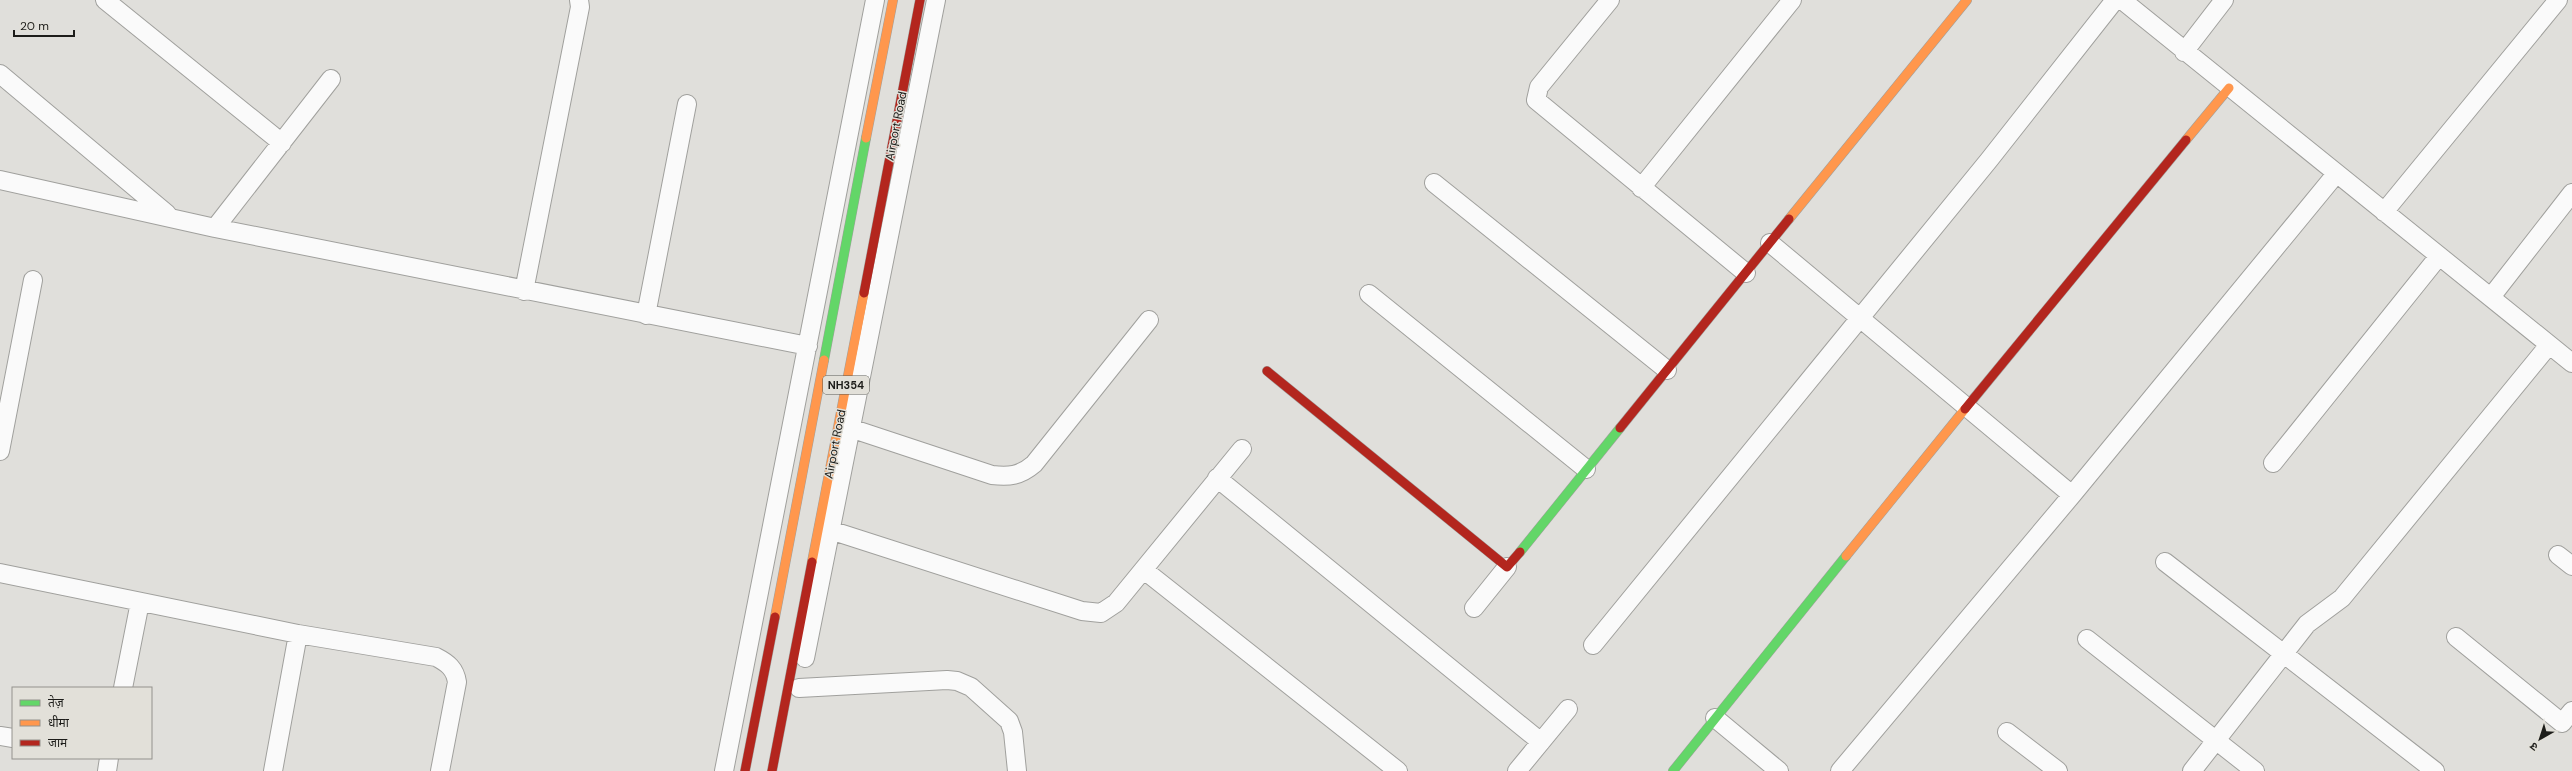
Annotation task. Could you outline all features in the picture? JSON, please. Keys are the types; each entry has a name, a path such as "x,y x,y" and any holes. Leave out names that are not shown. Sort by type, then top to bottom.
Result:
{"main road":[{"name":"NH354","path":"745,771 816,348 893,0"},
{"name":"Airport Road","path":"772,771 920,0"},
{"path":"1267,371 1507,567 1967,0"},
{"path":"1673,771 1968,405 2229,88"}],"street":[{"path":"105,0 282,143"},
{"path":"524,291 580,8 578,0"},
{"path":"724,771 816,348 875,0"},
{"path":"783,771 936,0"},
{"path":"1610,0 1539,87 1536,100 1640,188 1746,273"},
{"path":"1640,188 1792,0"},
{"path":"1593,645 1861,317 2116,0"},
{"path":"2122,0 2184,52 2572,363"},
{"path":"2184,52 2224,0"},
{"path":"2384,212 2558,0"},
{"path":"0,74 169,216"},
{"path":"215,228 331,79"},
{"path":"646,315 687,104"},
{"path":"1840,771 2072,495 2336,174"},
{"path":"0,180 169,216 215,228 524,291 816,348"},
{"path":"1434,183 1667,370"},
{"path":"2491,297 2572,193"},
{"path":"1770,243 1968,405 2072,495"},
{"path":"2273,463 2439,256"},
{"path":"0,451 2,425 33,280"},
{"path":"1369,294 1586,469"},
{"path":"850,428 992,475 1009,477 1024,472 1034,464 1149,320"},
{"path":"2192,771 2316,616 2342,598 2549,345"},
{"path":"830,530 1091,614 1109,609 1144,570 1242,449"},
{"path":"1217,478 1541,742"},
{"path":"2558,555 2572,566"},
{"path":"2165,562 2285,653 2435,771"},
{"path":"1474,608 1507,567"},
{"path":"1144,570 1398,771"},
{"path":"0,573 298,634 436,657 451,667 456,673 457,682 440,771"},
{"path":"123,687 140,602"},
{"path":"273,771 298,634"},
{"path":"2456,637 2569,721"},
{"path":"2087,639 2255,771"},
{"path":"799,688 947,680 965,683 978,692 1008,721 1013,732 1017,771"},
{"path":"1517,771 1568,709"},
{"path":"1715,718 1779,771"},
{"path":"2007,732 2058,771"},
{"path":"0,736 12,738"},
{"path":"107,771 110,759"}],"traffic: fast":[{"path":"824,360 866,138"},
{"path":"1520,552 1620,428"},
{"path":"1673,771 1846,556"}],"traffic: slow":[{"path":"866,138 893,0"},
{"path":"1789,219 1967,0"},
{"path":"2186,140 2229,88"},
{"path":"812,562 864,293"},
{"path":"775,617 824,360"},
{"path":"1846,556 1965,409"}],"traffic: jam":[{"path":"864,293 920,0"},
{"path":"1965,409 2186,140"},
{"path":"1620,428 1789,219"},
{"path":"1267,371 1507,567 1520,552"},
{"path":"772,771 812,562"},
{"path":"745,771 775,617"}]}
